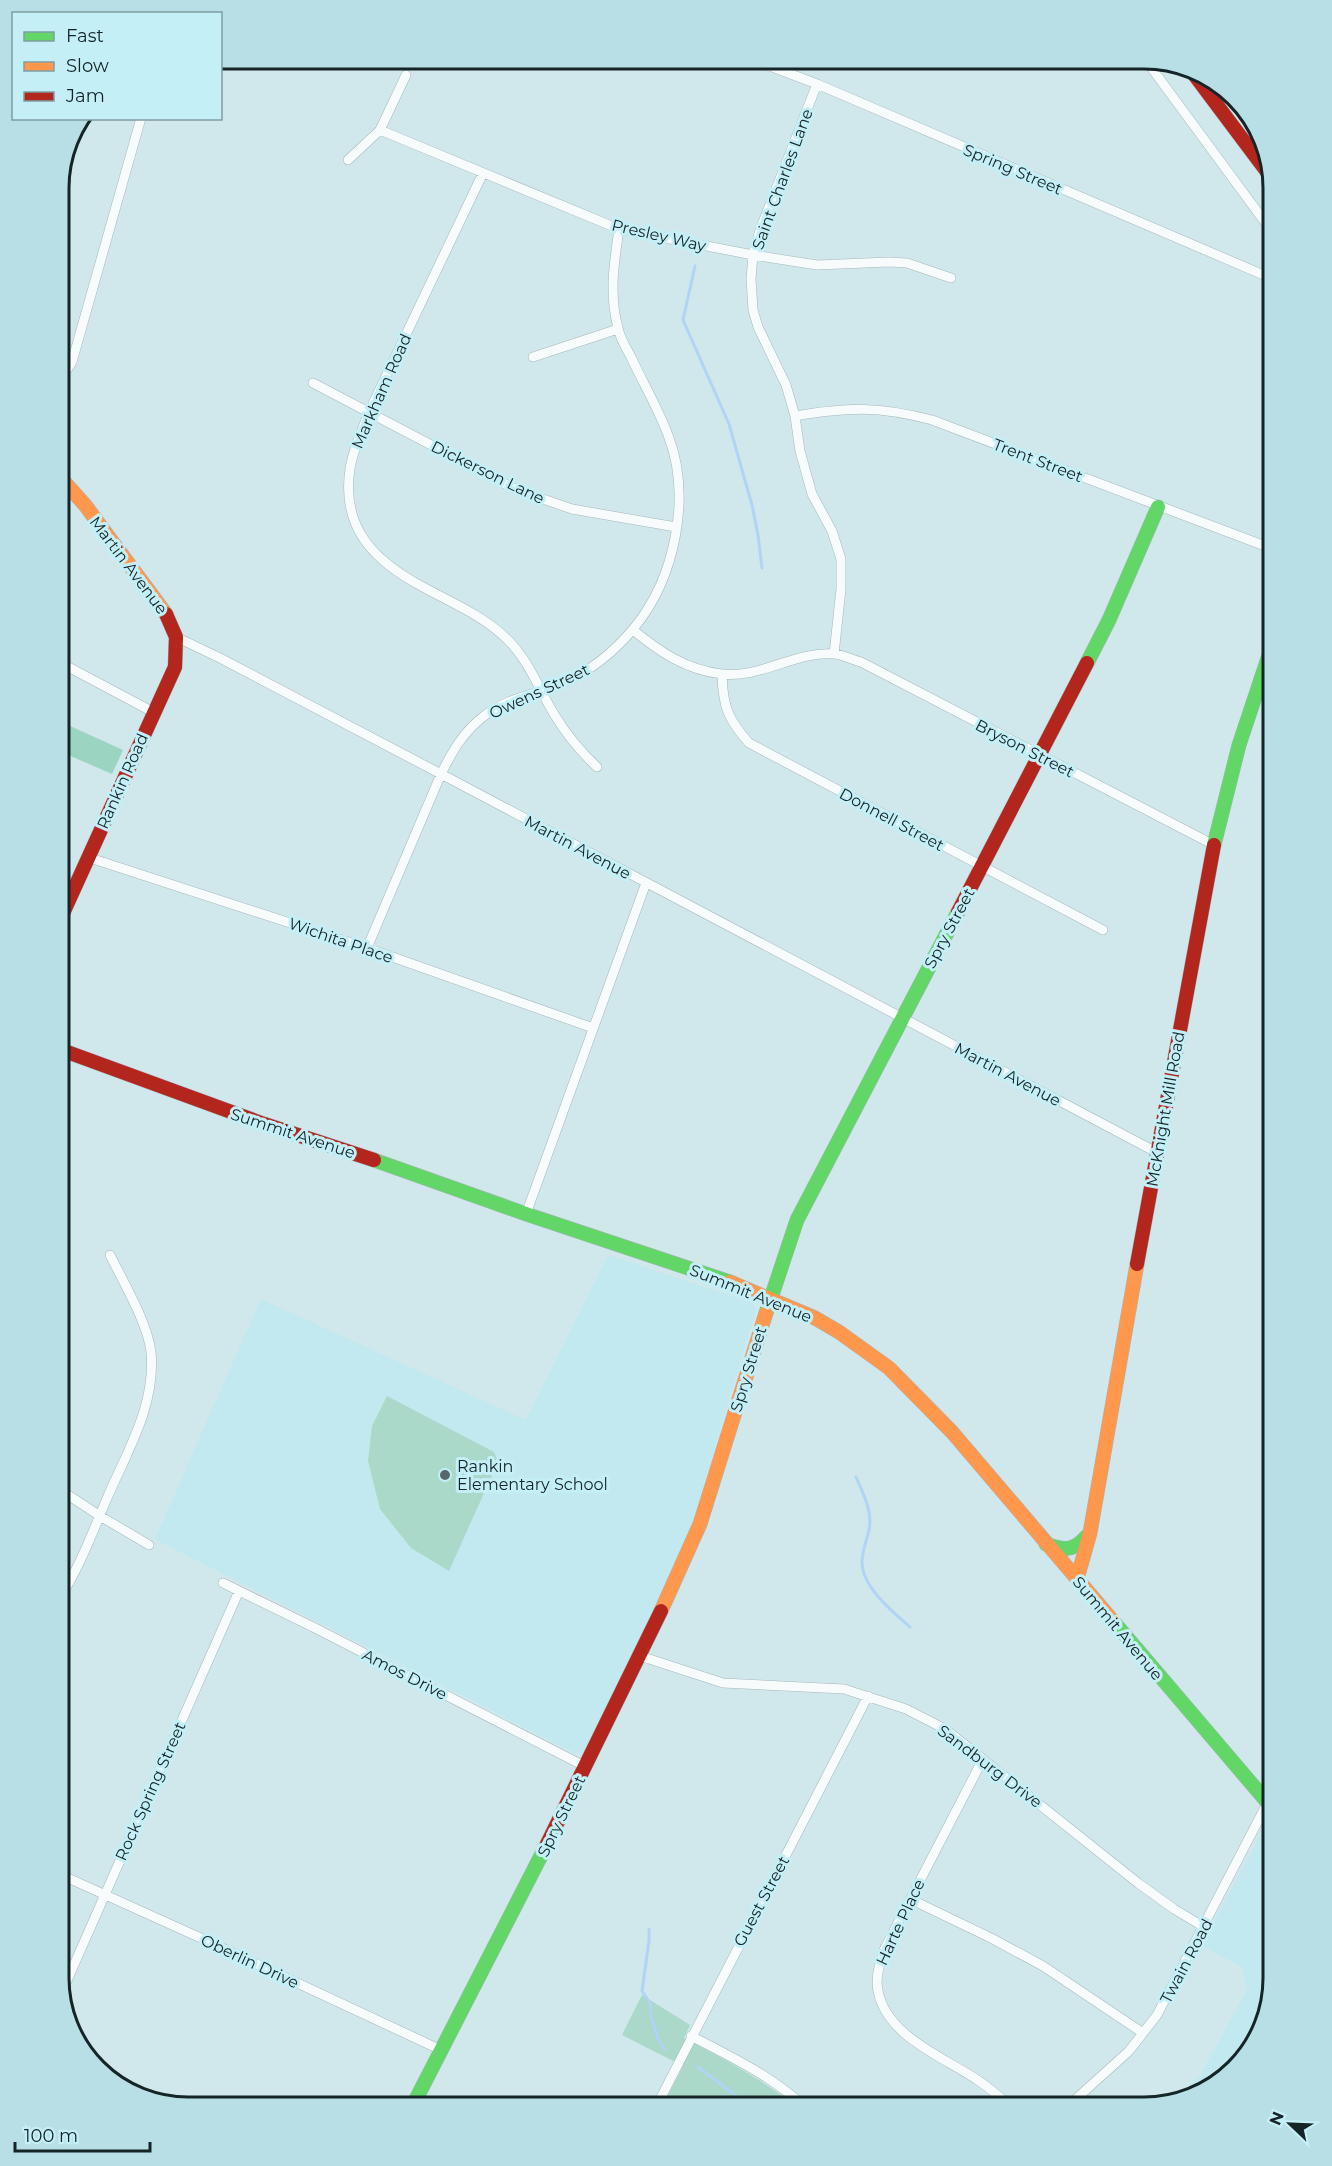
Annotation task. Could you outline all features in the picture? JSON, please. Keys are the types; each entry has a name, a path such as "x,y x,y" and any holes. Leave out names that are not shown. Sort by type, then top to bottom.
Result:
{"main road":[{"path":"1202,85 1260,162"},
{"name":"Martin Avenue","path":"69,487 158,601 170,621 176,638"},
{"name":"Spry Street","path":"417,2097 586,1767 700,1524 797,1220 1109,620 1158,507"},
{"name":"Rankin Road","path":"69,899 175,667 176,638"},
{"name":"McKnight Mill Road","path":"1077,1580 1090,1533 1156,1152 1214,845 1239,745 1263,676"},
{"name":"Summit Avenue","path":"69,1053 264,1124 324,1142 526,1214 771,1297 831,1327 889,1368 952,1432 1077,1580 1263,1793"},
{"path":"1046,1543 1072,1550 1077,1548 1090,1533"}],"street":[{"name":"Spring Street","path":"778,69 1263,274"},
{"path":"1153,69 1263,218"},
{"path":"348,160 380,130 406,75"},
{"name":"Saint Charles Lane","path":"817,84 760,230 753,255 751,279 753,310 758,327 786,385 812,494 832,531 841,559 841,589 834,654"},
{"path":"69,367 140,120"},
{"name":"Presley Way","path":"380,130 620,229 817,265 907,263 951,278"},
{"name":"Markham Road","path":"483,173 369,412 352,458 348,493 360,537 380,559 397,572 484,620 507,640 524,660 566,733 597,767"},
{"name":"Owens Street","path":"367,948 453,749 483,717 503,704 562,683 598,663 633,630 646,612 666,569 676,527 679,497 676,468 668,436 618,329 612,293 620,229"},
{"path":"533,357 618,329"},
{"name":"Dickerson Lane","path":"313,383 544,501 572,509 676,527"},
{"name":"Trent Street","path":"795,416 856,408 905,413 932,420 1263,545"},
{"path":"633,630 662,654 688,666 722,675 739,674 806,657 834,654"},
{"name":"Martin Avenue","path":"176,638 220,658 1156,1152"},
{"name":"Bryson Street","path":"834,654 861,662 1214,845"},
{"path":"69,667 153,712"},
{"name":"Donnell Street","path":"722,675 723,697 733,725 749,744 1104,930"},
{"name":"Wichita Place","path":"87,857 367,948 593,1028"},
{"path":"526,1214 646,884"},
{"path":"69,1582 76,1572 145,1411 152,1378 151,1350 137,1309 110,1255"},
{"path":"69,1496 149,1545"},
{"name":"Amos Drive","path":"224,1583 586,1767"},
{"name":"Rock Spring Street","path":"69,1976 238,1591"},
{"name":"Sandburg Drive","path":"640,1656 723,1683 844,1689 906,1709 945,1729 1138,1883 1204,1927"},
{"name":"Guest Street","path":"661,2097 868,1696"},
{"name":"Harte Place","path":"983,1759 884,1950 878,1971 877,1989 887,2014 908,2035 978,2080 998,2097"},
{"name":"Twain Road","path":"1079,2097 1129,2051 1157,2015 1252,1830 1263,1815"},
{"name":"Oberlin Drive","path":"69,1879 441,2050"},
{"path":"910,1899 1043,1966 1143,2033"},
{"path":"691,2036 743,2062 771,2079 793,2097"}],"shaded area":[{"name":"Rankin Elementary School","path":"608,1255 752,1303 756,1309 690,1530 584,1752 577,1754 155,1539 261,1299 526,1420"},
{"path":"1263,1831 1263,1978 1259,2009 1251,2030 1233,2056 1210,2077 1185,2090 1200,2076 1247,1990 1242,1967 1201,1945"}],"green space":[{"path":"69,726 123,750 112,774 69,755"},
{"path":"387,1396 494,1452 498,1462 449,1571 411,1548 380,1509 368,1461 372,1426"},
{"path":"642,1995 690,2025 684,2038 756,2078 784,2097 667,2097 683,2066 622,2035"}],"waterway":[{"path":"695,266 683,320 729,424 752,505 762,568"},
{"path":"856,1477 870,1516 862,1558 863,1571 873,1590 910,1627"},
{"path":"649,1929 642,1991 650,2003 651,2018 658,2038 665,2049"},
{"path":"698,2067 738,2097"}],"traffic: fast":[{"path":"1087,663 1109,620 1158,507"},
{"path":"1214,845 1239,745 1263,673"},
{"path":"766,1313 797,1220 958,912"},
{"path":"374,1160 526,1214 730,1282"},
{"path":"1046,1544 1068,1548 1077,1545 1086,1537"},
{"path":"1113,1621 1263,1797"},
{"path":"417,2097 547,1844"}],"traffic: slow":[{"path":"69,487 85,505 166,614"},
{"path":"1077,1579 1090,1533 1137,1264"},
{"path":"730,1282 815,1318 839,1332 889,1368 952,1432 1113,1621"},
{"path":"661,1611 700,1524 766,1313"}],"traffic: jam":[{"path":"1201,84 1260,162"},
{"path":"69,900 175,667 176,637 166,614"},
{"path":"958,912 1087,663"},
{"path":"1137,1264 1214,845"},
{"path":"69,1053 264,1124 374,1160"},
{"path":"547,1844 661,1611"}],"place":[{"name":"Rankin Elementary School","path":"445,1475"}]}
